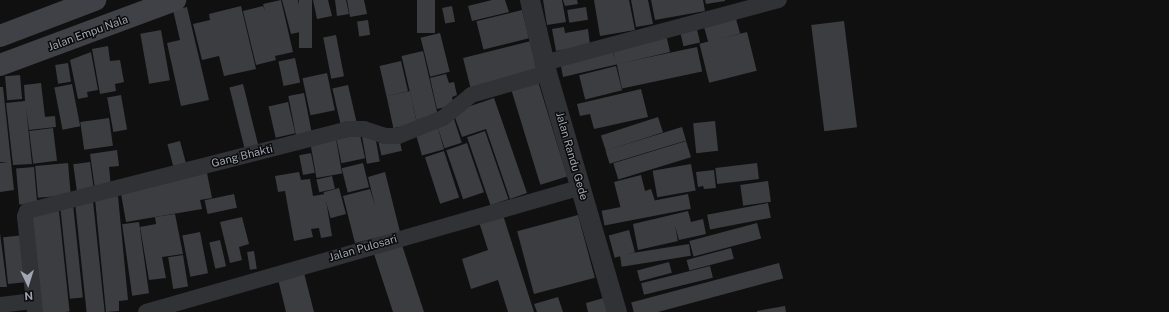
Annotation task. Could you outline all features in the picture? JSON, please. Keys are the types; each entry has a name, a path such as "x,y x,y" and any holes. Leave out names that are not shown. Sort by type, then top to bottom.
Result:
{"main road":[{"path":"0,36 95,0"},
{"name":"Jalan Empu Nala","path":"0,65 175,0"}],"street":[{"name":"Jalan Randu Gede","path":"530,0 546,68 617,312"},
{"path":"546,68 779,0"},
{"name":"Gang Bhakti","path":"34,307 25,217 27,211 348,129 359,128 385,136 398,136 443,118 471,95 546,68"},
{"name":"Jalan Pulosari","path":"146,312 581,186"},
{"path":"0,305 34,307"}],"building":[{"path":"281,0 293,52 275,56 276,60 256,65 243,11 263,6 265,10 263,4"},
{"path":"282,0 298,0 305,31 291,34"},
{"path":"299,0 312,0 312,48 299,48"},
{"path":"313,0 328,0 332,16 317,19"},
{"path":"335,0 346,0 349,14 337,16"},
{"path":"347,0 364,0 367,14 350,17"},
{"path":"417,0 435,0 435,33 417,33"},
{"path":"492,0 505,0 509,12 472,21 468,6"},
{"path":"543,0 562,0 566,22 547,25"},
{"path":"563,0 577,0 578,4 565,6"},
{"path":"594,0 629,0 635,30 600,36"},
{"path":"631,0 648,0 653,24 636,27"},
{"path":"651,0 703,0 705,11 655,20"},
{"path":"705,0 725,0 725,1 706,4"},
{"path":"241,6 256,69 224,76 219,56 202,60 193,24 210,20 209,14"},
{"path":"452,6 455,22 445,24 442,8"},
{"path":"187,7 209,100 181,106 167,43 180,40 173,10"},
{"path":"586,7 588,20 569,23 567,10"},
{"path":"522,10 529,38 483,50 476,21"},
{"path":"736,19 740,33 708,43 704,28"},
{"path":"368,20 370,35 359,36 357,22"},
{"path":"844,21 857,127 824,131 811,25"},
{"path":"696,25 700,43 683,46 679,29"},
{"path":"564,27 565,33 588,29 590,45 556,51 552,29"},
{"path":"161,30 170,80 149,84 140,34"},
{"path":"747,32 757,71 709,83 699,44"},
{"path":"440,33 450,72 430,77 421,38"},
{"path":"666,34 670,52 563,77 560,61 612,49 615,60 612,46"},
{"path":"336,35 344,76 331,79 323,37"},
{"path":"531,41 539,72 471,89 463,58"},
{"path":"108,46 110,61 120,60 124,82 115,84 116,91 100,94 92,49"},
{"path":"697,47 702,71 622,89 617,64"},
{"path":"423,51 438,115 416,120 402,56"},
{"path":"91,52 98,90 87,92 88,97 78,99 70,60"},
{"path":"295,58 300,82 284,86 278,62"},
{"path":"401,61 408,91 387,96 380,66"},
{"path":"68,63 71,82 58,84 55,65"},
{"path":"616,66 622,90 585,99 579,75"},
{"path":"327,73 335,110 310,115 303,78"},
{"path":"446,74 449,83 454,82 457,95 452,97 454,105 437,109 430,78"},
{"path":"20,75 22,99 7,100 5,76"},
{"path":"537,78 567,176 540,185 510,86"},
{"path":"41,83 45,117 55,116 56,127 29,130 26,108 32,164 13,165 6,103 25,101 24,85"},
{"path":"72,84 80,126 63,130 54,87"},
{"path":"243,84 258,145 245,149 229,87"},
{"path":"348,85 356,121 341,125 332,89"},
{"path":"0,87 3,87 14,190 0,192 0,163 8,162 0,162"},
{"path":"641,89 648,117 594,129 590,114 580,116 577,104"},
{"path":"410,91 417,123 393,128 387,96"},
{"path":"304,93 312,133 296,136 288,96"},
{"path":"121,95 127,129 113,132 107,97"},
{"path":"494,98 527,193 510,199 486,129 462,137 453,112"},
{"path":"288,102 295,133 276,138 269,106"},
{"path":"658,117 663,132 606,151 601,136"},
{"path":"109,118 113,146 84,150 80,122"},
{"path":"454,119 462,143 445,148 437,125"},
{"path":"715,121 718,151 696,153 693,123"},
{"path":"682,127 686,140 610,164 605,150"},
{"path":"53,128 57,161 33,164 29,131"},
{"path":"438,128 444,149 422,155 416,134"},
{"path":"359,130 365,158 342,163 336,135"},
{"path":"485,131 508,199 490,205 467,137"},
{"path":"375,135 380,162 367,164 362,137"},
{"path":"399,138 402,151 381,155 379,143"},
{"path":"336,139 342,173 316,178 310,144"},
{"path":"180,141 187,168 175,171 167,144"},
{"path":"686,141 691,157 618,179 613,163"},
{"path":"467,143 484,192 463,199 446,150"},
{"path":"117,150 119,166 109,167 111,187 95,189 90,154"},
{"path":"444,151 459,198 440,204 425,157"},
{"path":"311,153 315,173 303,175 299,155"},
{"path":"90,162 94,190 77,192 73,164"},
{"path":"68,163 71,195 38,198 35,166"},
{"path":"363,163 369,187 348,193 342,168"},
{"path":"757,163 759,179 717,184 715,168"},
{"path":"691,164 696,191 657,197 653,171"},
{"path":"34,167 37,203 19,204 16,169"},
{"path":"714,170 716,188 704,189 703,186 698,187 696,172"},
{"path":"299,172 301,180 310,179 313,196 325,194 332,236 321,238 319,228 311,229 313,237 294,241 285,191 278,192 275,176"},
{"path":"385,172 400,232 355,243 343,196 370,189 375,206 368,177"},
{"path":"207,173 212,198 200,200 202,209 126,222 120,188"},
{"path":"641,175 645,191 651,189 655,201 621,209 614,182"},
{"path":"332,176 335,189 319,192 316,180"},
{"path":"768,181 771,202 743,206 740,185"},
{"path":"339,188 346,214 331,218 324,192"},
{"path":"234,194 237,208 208,214 205,200"},
{"path":"688,194 691,209 604,226 602,211"},
{"path":"118,196 128,300 119,301 119,311 106,312 95,199"},
{"path":"93,201 105,312 87,312 75,203"},
{"path":"768,203 771,218 710,230 707,215"},
{"path":"73,204 83,297 70,299 60,205"},
{"path":"59,211 70,311 37,312 27,214"},
{"path":"688,211 691,222 703,219 706,234 679,240 675,226 678,241 638,250 633,224"},
{"path":"175,214 183,254 162,257 166,278 149,280 140,227 156,224 155,217"},
{"path":"503,215 534,312 508,312 498,280 471,289 462,259 488,250 479,222"},
{"path":"578,215 595,278 534,294 517,231"},
{"path":"242,217 249,244 239,247 242,260 230,263 220,222"},
{"path":"139,222 149,293 132,296 122,224"},
{"path":"757,223 761,238 694,257 689,241"},
{"path":"629,230 635,252 615,258 609,235"},
{"path":"200,232 208,273 190,277 182,235"},
{"path":"0,233 7,287 0,287"},
{"path":"25,235 30,282 8,284 3,237"},
{"path":"220,240 226,266 215,269 209,242"},
{"path":"689,244 691,256 622,267 620,255"},
{"path":"402,245 424,312 393,312 374,254"},
{"path":"731,248 734,259 689,271 687,260"},
{"path":"254,251 257,269 250,270 247,252"},
{"path":"183,255 188,287 173,289 168,257"},
{"path":"669,262 672,273 640,281 637,271"},
{"path":"779,263 783,278 658,312 634,312 631,303"},
{"path":"710,266 713,278 644,295 641,283"},
{"path":"304,273 314,312 286,312 278,279"},
{"path":"558,297 563,312 537,312 534,304"},
{"path":"607,297 612,312 588,312 586,303"},
{"path":"785,306 786,312 757,312 757,311"}]}
